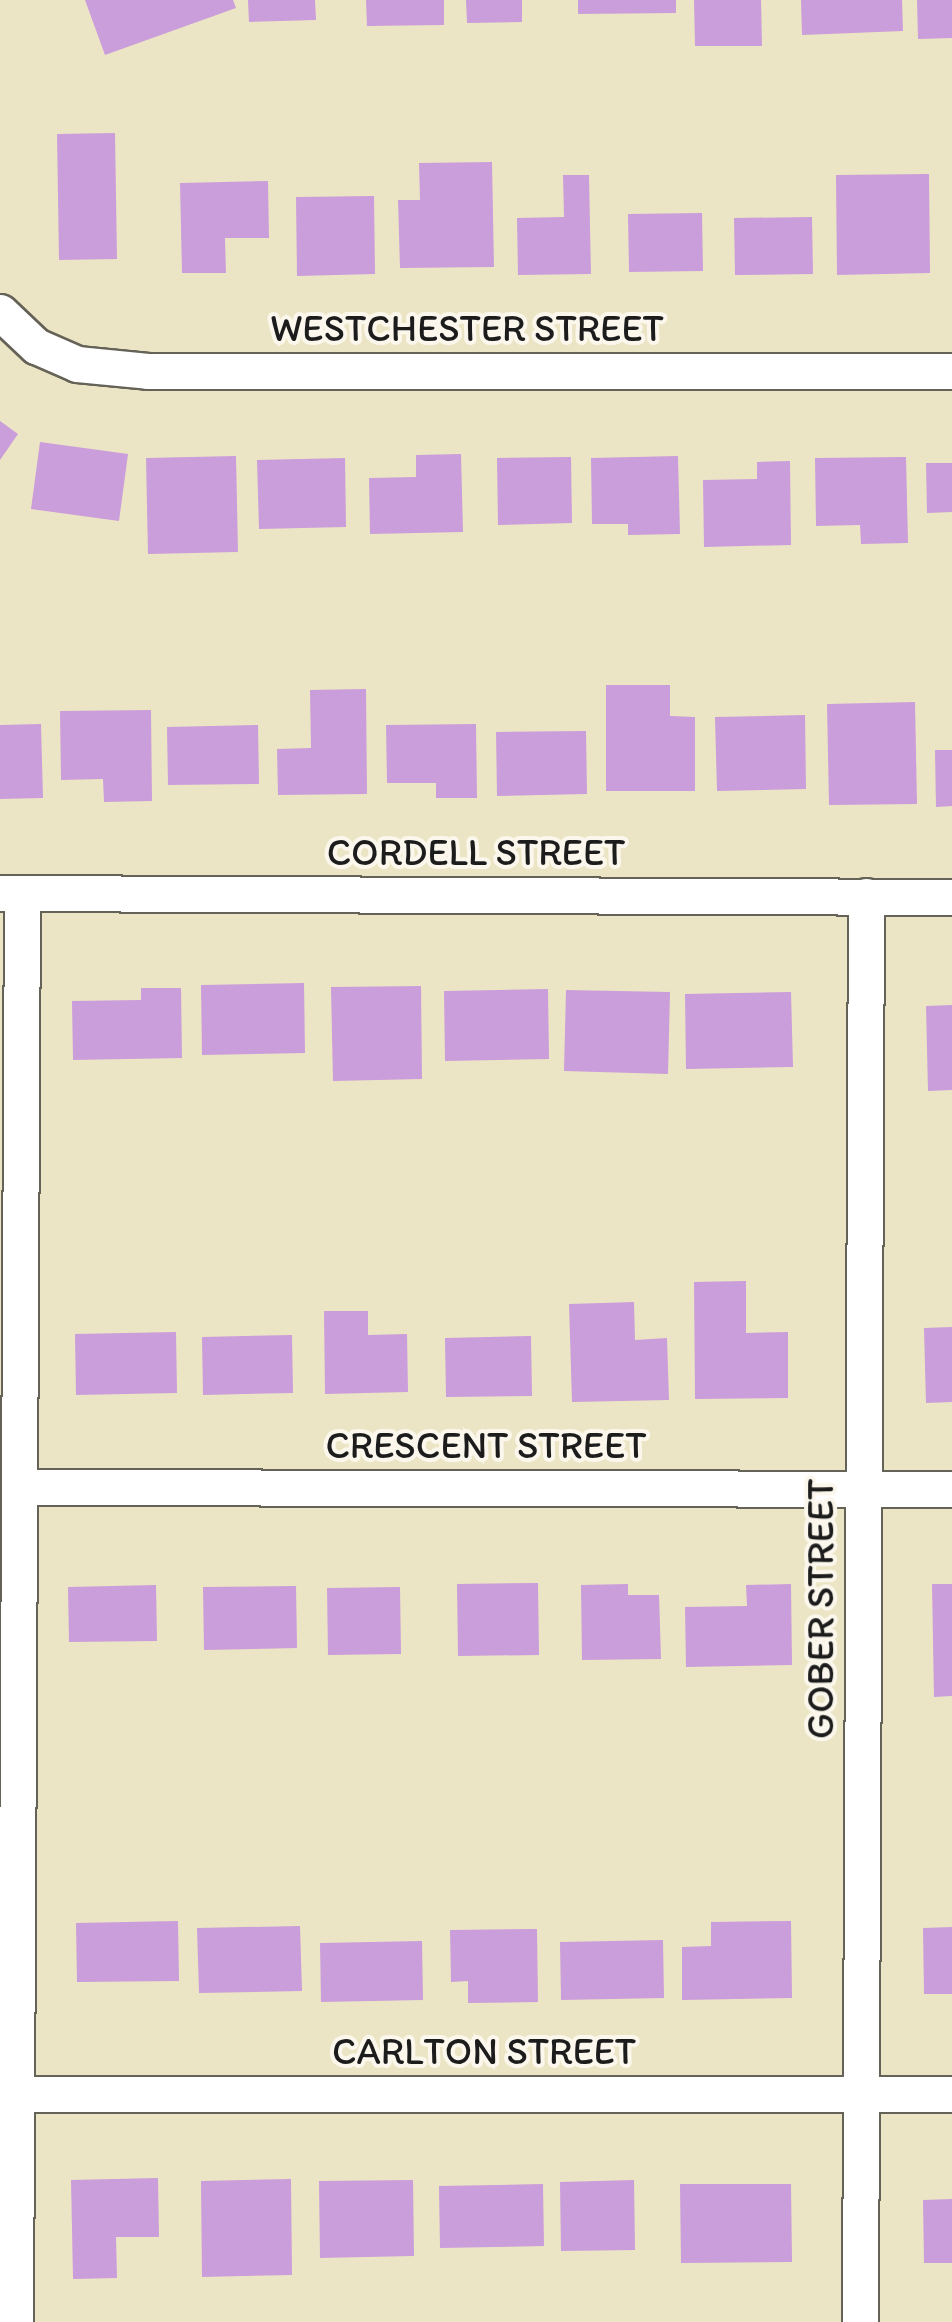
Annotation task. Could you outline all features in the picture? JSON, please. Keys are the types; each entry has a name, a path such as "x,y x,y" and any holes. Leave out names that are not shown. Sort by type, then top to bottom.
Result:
{"street":[{"name":"WESTCHESTER STREET","path":"0,312 36,346 76,364 148,371 952,371"},
{"name":"CORDELL STREET","path":"11,894 952,897"},
{"path":"11,894 19,1487 9,1904 16,2094 15,2322"},
{"name":"GOBER STREET","path":"860,2322 866,896"},
{"name":"CRESCENT STREET","path":"19,1487 952,1490"},
{"name":"CARLTON STREET","path":"16,2094 952,2094"}],"building":[{"path":"85,0 233,0 236,8 105,55"},
{"path":"248,0 315,0 316,20 249,22"},
{"path":"366,0 444,0 444,25 367,26"},
{"path":"466,0 522,0 522,22 467,23"},
{"path":"578,0 676,0 676,13 578,14"},
{"path":"694,0 761,0 762,46 695,46"},
{"path":"801,0 902,0 903,31 802,35"},
{"path":"917,0 952,0 952,38 918,39"},
{"path":"115,133 117,259 59,260 57,134"},
{"path":"492,162 494,267 400,268 398,200 420,200 419,163"},
{"path":"929,174 930,273 837,275 836,175"},
{"path":"563,175 589,175 591,274 518,275 517,218 564,217"},
{"path":"268,181 269,238 225,238 226,273 182,273 180,183"},
{"path":"374,196 375,274 297,276 296,197"},
{"path":"702,213 703,271 629,272 628,214"},
{"path":"812,217 813,274 735,275 734,218"},
{"path":"0,421 18,434 0,460"},
{"path":"40,442 128,454 119,521 31,509"},
{"path":"461,454 463,532 370,534 369,478 416,477 416,455"},
{"path":"236,456 238,552 148,554 146,458"},
{"path":"678,456 680,534 628,535 628,524 592,524 591,458"},
{"path":"571,457 572,523 498,525 497,458"},
{"path":"906,457 908,543 861,544 860,525 816,526 815,458"},
{"path":"345,458 346,527 259,529 257,460"},
{"path":"790,461 791,545 704,547 703,480 757,479 757,462"},
{"path":"926,463 952,463 952,512 927,513"},
{"path":"606,685 670,685 670,716 695,717 695,791 606,791"},
{"path":"366,689 367,794 278,795 277,749 311,748 310,690"},
{"path":"915,702 917,804 829,805 827,704"},
{"path":"151,710 152,801 104,802 103,779 61,780 60,711"},
{"path":"805,715 806,789 717,791 715,717"},
{"path":"41,724 43,798 0,799 0,725"},
{"path":"476,724 477,798 436,798 436,783 387,783 386,725"},
{"path":"258,725 259,784 168,785 167,727"},
{"path":"586,731 587,794 497,796 496,732"},
{"path":"935,750 952,750 952,806 936,807"},
{"path":"304,983 305,1053 202,1055 201,985"},
{"path":"421,986 422,1079 333,1081 331,987"},
{"path":"141,988 181,988 182,1058 73,1060 72,1001 141,1000"},
{"path":"548,989 549,1059 445,1061 444,991"},
{"path":"566,990 670,992 668,1074 564,1071"},
{"path":"791,992 793,1067 686,1069 685,994"},
{"path":"952,1005 952,1090 928,1091 926,1006"},
{"path":"746,1281 746,1333 788,1332 788,1398 695,1399 694,1282"},
{"path":"634,1302 635,1340 667,1338 669,1400 572,1402 569,1304"},
{"path":"324,1311 368,1311 368,1335 407,1334 408,1392 325,1394"},
{"path":"952,1327 952,1402 926,1403 924,1328"},
{"path":"176,1332 177,1393 76,1395 75,1334"},
{"path":"292,1335 293,1393 203,1395 202,1337"},
{"path":"531,1336 532,1396 446,1397 445,1338"},
{"path":"538,1583 539,1655 458,1656 457,1584"},
{"path":"628,1584 628,1595 659,1595 661,1659 582,1660 581,1585"},
{"path":"791,1584 792,1665 686,1667 685,1607 747,1606 746,1585"},
{"path":"932,1584 952,1584 952,1696 934,1697"},
{"path":"156,1585 157,1641 69,1642 68,1587"},
{"path":"296,1586 297,1648 204,1650 203,1587"},
{"path":"400,1587 401,1654 328,1655 327,1588"},
{"path":"178,1921 179,1981 77,1982 76,1923"},
{"path":"791,1921 792,1998 682,2000 682,1947 711,1946 711,1922"},
{"path":"300,1926 302,1991 199,1993 197,1928"},
{"path":"952,1927 952,1994 924,1994 923,1928"},
{"path":"537,1929 538,2002 468,2003 468,1981 451,1982 450,1930"},
{"path":"663,1940 664,1998 561,2000 560,1942"},
{"path":"422,1941 423,2000 321,2002 320,1943"},
{"path":"158,2178 159,2237 116,2237 117,2278 73,2279 71,2180"},
{"path":"291,2179 292,2275 202,2277 201,2181"},
{"path":"413,2180 414,2256 320,2258 319,2181"},
{"path":"634,2180 635,2250 561,2251 560,2182"},
{"path":"543,2184 544,2246 440,2248 439,2186"},
{"path":"680,2184 791,2184 792,2262 681,2263"},
{"path":"952,2199 952,2263 924,2263 923,2200"}]}
